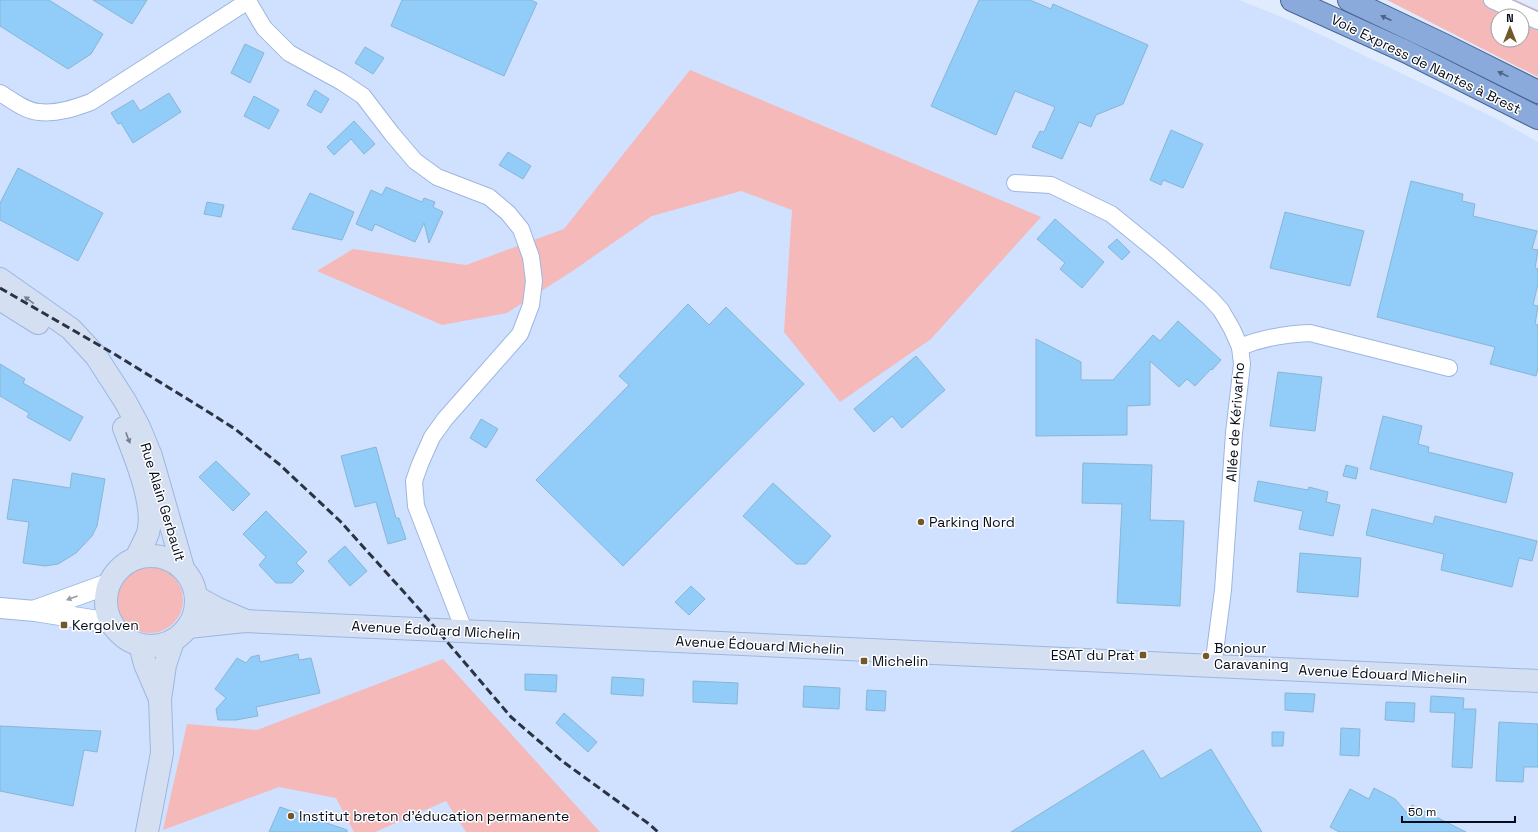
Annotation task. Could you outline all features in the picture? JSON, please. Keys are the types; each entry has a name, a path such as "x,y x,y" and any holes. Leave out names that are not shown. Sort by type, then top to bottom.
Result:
{"highway":[{"name":"Voie Express de Nantes à Brest","path":"1292,0 1407,52 1538,118"},
{"name":"Voie Express de Nantes à Brest","path":"1349,0 1538,92"}],"main road":[{"name":"Rue Alain Gerbault","path":"0,279 71,329 96,356 125,401 139,427 151,456 183,568"},
{"name":"Rue Alain Gerbault","path":"0,299 48,329 68,346 98,378 114,408 132,449 150,510 148,533 136,558"},
{"path":"147,832 162,753 160,699 165,665 181,634 195,613 196,597 194,586 183,568 172,561 161,557 148,556 136,558 119,568 108,584 105,597 106,611 111,623 118,633 128,641 151,647 163,645 181,634"},
{"name":"Avenue Édouard Michelin","path":"196,597 245,621"},
{"name":"Avenue Édouard Michelin","path":"181,634 245,621 464,630 798,648 1538,681"},
{"path":"140,645 145,664 160,699"}],"street":[{"path":"1492,0 1538,21"},
{"path":"0,93 19,105 39,112 70,110 91,102 249,1 264,28 288,53 342,82 363,96 415,161 437,177 489,198 508,213 522,229 531,256 534,281 531,304 520,334 445,419 432,437 414,481 416,506 464,630"},
{"name":"Allée de Kérivarho","path":"1015,183 1052,185 1111,214 1159,253 1210,298 1221,310 1240,347 1242,364 1234,433 1223,590 1213,667"},
{"path":"1240,347 1250,343 1288,334 1310,333 1449,368"},
{"path":"35,611 108,584"},
{"path":"0,608 35,611 111,623"}],"shaded area":[{"path":"0,0 1239,0 1296,23 1495,118 1538,142 1538,832 0,832"},
{"path":"1387,0 1516,0 1538,10 1538,77"},
{"path":"690,70 1041,217 931,339 840,402 784,332 792,210 741,191 652,216 571,272 507,313 442,325 317,271 353,249 466,265 564,229"},
{"path":"150,567 162,570 173,577 180,588 183,600 180,612 173,623 162,630 150,633 138,630 127,623 120,612 117,600 120,588 127,577 138,570"},
{"path":"443,659 600,832 466,832 446,801 375,832 354,832 336,798 279,787 163,830 187,724 257,730"}],"building":[{"path":"0,0 49,0 103,34 91,54 68,69 0,26"},
{"path":"93,0 147,0 132,24"},
{"path":"402,0 531,0 537,3 504,76 391,26"},
{"path":"979,0 1030,0 1051,9 1053,4 1148,45 1123,104 1096,115 1091,127 1079,122 1062,159 1032,147 1040,131 1044,132 1055,107 1015,91 996,135 931,106"},
{"path":"245,44 264,53 250,83 231,73"},
{"path":"365,47 384,58 373,74 355,63"},
{"path":"315,90 329,99 321,113 307,105"},
{"path":"169,93 181,112 133,143 121,123 118,124 111,113 133,100 140,111"},
{"path":"254,96 279,110 269,129 244,116"},
{"path":"354,121 375,144 364,154 351,139 334,155 327,147"},
{"path":"1171,130 1203,144 1183,188 1163,180 1161,185 1150,180"},
{"path":"508,152 531,166 523,179 499,165"},
{"path":"18,168 103,213 78,261 0,220 0,203"},
{"path":"1411,181 1463,194 1462,201 1475,204 1473,216 1537,231 1532,249 1538,250 1535,268 1538,269 1538,283 1533,305 1538,306 1535,324 1538,325 1538,368 1536,376 1490,364 1495,347 1377,317"},
{"path":"386,187 422,202 424,198 435,202 433,207 443,212 429,243 424,223 415,242 375,224 372,231 356,224 371,190 382,195"},
{"path":"310,193 354,212 342,240 292,229"},
{"path":"207,202 224,205 221,217 204,214"},
{"path":"1285,212 1364,231 1350,286 1270,268"},
{"path":"1055,219 1104,262 1082,288 1060,269 1065,263 1037,239"},
{"path":"1117,239 1130,252 1122,260 1108,247"},
{"path":"688,304 709,325 726,307 804,384 623,566 536,480 629,385 619,376"},
{"path":"1178,321 1221,360 1195,386 1187,379 1179,387 1150,361 1150,405 1127,406 1127,435 1036,436 1036,339 1081,362 1081,380 1113,380 1153,335 1160,341"},
{"path":"916,356 945,390 902,428 892,416 874,432 854,409"},
{"path":"0,364 25,379 23,383 83,417 70,441 27,417 29,413 0,396"},
{"path":"1278,372 1322,377 1315,431 1270,426"},
{"path":"1383,416 1422,426 1418,444 1429,447 1428,452 1513,473 1506,503 1370,469"},
{"path":"481,419 498,429 486,448 470,438"},
{"path":"376,447 396,518 399,518 406,539 388,544 376,502 355,507 341,456"},
{"path":"216,461 250,494 233,511 199,477"},
{"path":"1083,463 1152,465 1150,520 1184,521 1180,606 1117,603 1122,504 1082,503"},
{"path":"1346,465 1358,468 1356,479 1343,476"},
{"path":"72,473 105,479 97,526 92,536 76,553 58,564 45,566 23,563 29,522 7,519 13,479 70,488"},
{"path":"1258,481 1308,490 1309,487 1328,492 1326,502 1340,505 1333,536 1299,529 1303,511 1254,501"},
{"path":"773,483 831,536 806,564 796,564 743,516"},
{"path":"1372,509 1433,524 1435,516 1537,541 1532,561 1519,558 1512,587 1441,570 1444,554 1366,535"},
{"path":"266,511 307,552 296,563 304,571 292,583 276,583 259,565 266,557 243,534"},
{"path":"345,546 367,571 350,586 328,561"},
{"path":"1300,553 1361,558 1358,597 1297,592"},
{"path":"691,586 705,599 689,615 675,602"},
{"path":"298,654 299,660 311,658 320,693 256,707 258,716 236,720 218,720 216,709 226,698 215,689 237,658 246,663 251,657 259,655 260,662"},
{"path":"525,674 557,675 556,692 525,690"},
{"path":"612,677 644,679 643,696 611,694"},
{"path":"693,681 738,683 737,704 693,702"},
{"path":"804,686 840,688 839,709 803,707"},
{"path":"867,690 886,691 885,711 866,710"},
{"path":"1285,693 1315,694 1313,712 1285,710"},
{"path":"1431,696 1464,698 1463,709 1476,709 1472,768 1452,767 1455,713 1430,712"},
{"path":"1386,702 1415,703 1414,722 1385,720"},
{"path":"564,713 597,742 588,752 556,723"},
{"path":"1499,722 1538,724 1538,767 1524,767 1523,782 1496,781"},
{"path":"0,726 101,731 97,752 84,750 73,806 0,791"},
{"path":"1341,728 1360,729 1359,756 1340,755"},
{"path":"1272,732 1284,732 1283,746 1272,746"},
{"path":"1211,749 1262,832 1011,832 1143,750 1161,779"},
{"path":"1374,788 1395,799 1408,814 1412,805 1466,832 1339,832 1330,827 1350,789 1369,799"},
{"name":"Institut breton d’éducation permanente","path":"280,807 347,830 347,832 269,832"}],"railway":[{"path":"0,288 116,355 210,413 235,429 279,464 340,521 420,610 511,717 562,761 658,832"}],"place":[{"name":"Parking Nord","path":"921,522"},
{"name":"Kergolven","path":"64,625"},
{"name":"ESAT du Prat","path":"1143,655"},
{"name":"Bonjour Caravaning","path":"1206,656"},
{"name":"Michelin","path":"864,661"},
{"name":"Institut breton d’éducation permanente","path":"291,816"}]}
